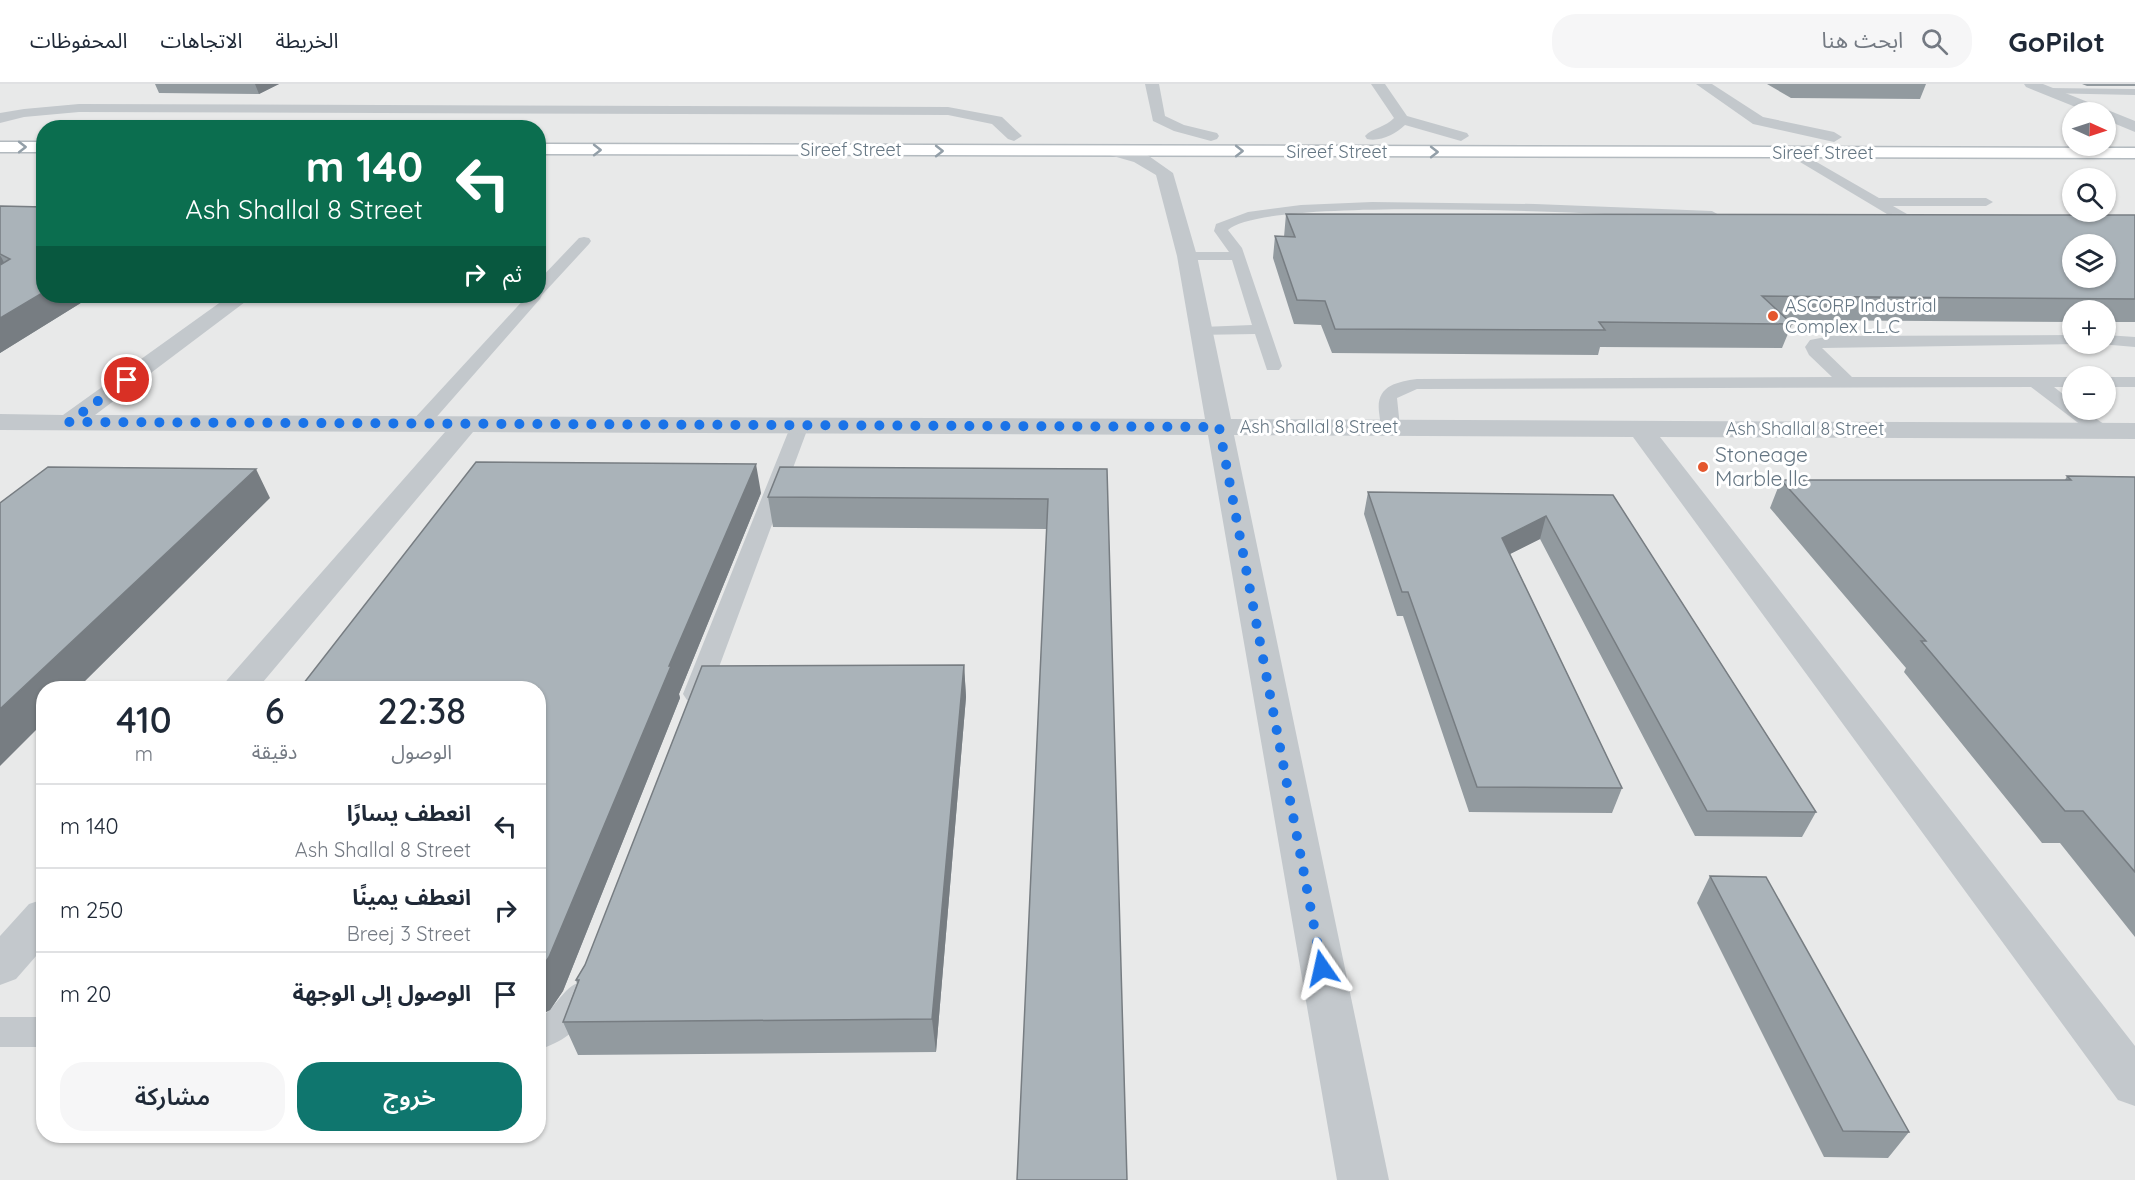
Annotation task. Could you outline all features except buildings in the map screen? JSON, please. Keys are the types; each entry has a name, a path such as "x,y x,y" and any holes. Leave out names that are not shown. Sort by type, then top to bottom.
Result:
{"main road":[{"path":"0,134 36,134"},
{"name":"Sireef Street","path":"546,135 2062,137"},
{"path":"2116,137 2135,137"},
{"path":"0,147 36,147"},
{"name":"Sireef Street","path":"546,149 2135,153"}],"street":[{"path":"1152,84 1158,118"},
{"path":"1378,84 1402,119 1461,136"},
{"path":"1703,84 1758,121 1801,132 1834,137"},
{"path":"2031,84 2075,102"},
{"path":"501,109 518,96"},
{"path":"0,118 24,113 79,108 948,111 997,120 1014,136"},
{"path":"1143,129 1158,118"},
{"path":"1158,118 1179,128 1211,136"},
{"path":"1373,136 1393,128 1402,119"},
{"path":"2116,119 2135,127"},
{"path":"1746,134 1757,128 1758,121"},
{"path":"1112,151 1140,158 1164,173"},
{"path":"1197,151 1167,166 1164,173 1187,256 1363,1180"},
{"path":"69,422 232,303"},
{"name":"Ash Shallal 8 Street","path":"0,422 2135,431"},
{"path":"245,681 465,425"},
{"path":"1640,428 2135,1084"},
{"path":"0,966 36,925"}],"lane":[{"path":"2048,91 2135,92"},
{"path":"1794,153 1909,220"},
{"path":"1877,202 1986,202"},
{"path":"1273,366 1238,256 1232,243 1221,231 1224,224 1237,218 1285,210 1415,206 1721,216"},
{"path":"1881,221 1909,220 1928,224 1948,224"},
{"path":"546,282 584,241"},
{"path":"1187,256 1238,256"},
{"path":"419,425 529,303"},
{"path":"1202,332 1261,329"},
{"path":"1848,383 1815,351 1813,347 1816,344 1831,341 2062,340"},
{"path":"2116,341 2135,342"},
{"path":"2035,382 2101,431"},
{"path":"1391,427 1387,402 1389,395 1405,386 1417,384 2062,382"},
{"path":"2116,382 2135,382"},
{"path":"687,718 800,425"},
{"path":"546,1031 564,1022 573,1010 588,976"},
{"path":"0,1032 36,1032"}],"shaded area":[{"path":"0,84 2135,84 2135,1180 0,1180"}],"place":[{"name":"ASCORP Industrial Complex L.L.C","path":"1773,316"},
{"name":"Stoneage Marble llc","path":"1703,467"}],"route":[{"path":"127,380 69,422 1219,427 1322,968"}]}
